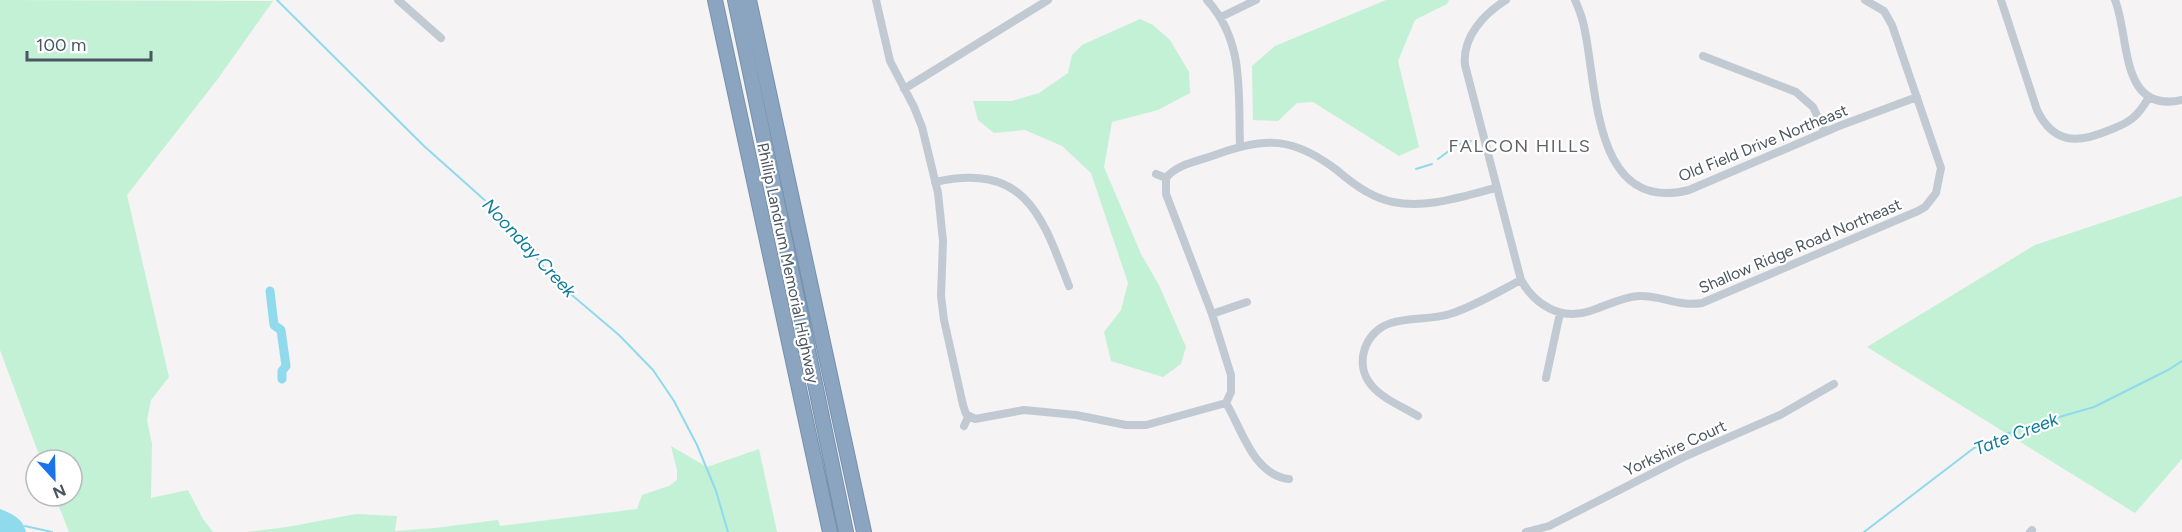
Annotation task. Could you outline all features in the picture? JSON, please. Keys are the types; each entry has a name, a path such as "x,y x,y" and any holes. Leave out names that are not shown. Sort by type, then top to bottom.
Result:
{"highway":[{"name":"Phillip Landrum Memorial Highway","path":"715,0 830,532"},
{"path":"735,0 846,532"},
{"name":"Phillip Landrum Memorial Highway","path":"749,0 864,532"}],"street":[{"path":"398,0 441,38"},
{"path":"876,0 890,61 914,106 922,127 935,182 943,241 941,296 944,320 963,405 968,417 964,426"},
{"path":"904,89 1048,0"},
{"path":"1207,0 1221,17 1231,39 1236,58 1240,145"},
{"path":"1221,17 1256,0"},
{"path":"1506,0 1495,7 1473,31 1464,55 1521,280 1537,302 1560,313 1546,378"},
{"name":"Old Field Drive Northeast","path":"1575,0 1583,22 1603,135 1612,157 1623,174 1635,184 1652,191 1669,193 1689,190 1825,132 1917,97"},
{"name":"Shallow Ridge Road Northeast","path":"1560,313 1580,314 1640,296 1680,304 1702,303 1925,207 1936,193 1941,168 1889,18 1879,7 1865,0"},
{"path":"2001,0 2037,110 2047,125 2059,135 2082,140 2126,124 2139,114 2149,97"},
{"path":"2115,0 2121,19 2130,72 2139,87 2149,97 2169,102 2182,100"},
{"path":"1703,56 1803,96 1813,107 1825,132"},
{"path":"1166,178 1178,168 1240,145 1265,141 1293,146 1319,158 1362,189 1392,202 1413,204 1436,202 1496,188"},
{"path":"1156,174 1166,178"},
{"path":"935,182 961,178 990,180 1010,187 1020,194 1038,214 1046,228 1069,286"},
{"path":"968,417 982,419 1005,413 1033,410 1076,415 1126,425 1146,425 1226,403 1232,392 1232,375 1212,314 1166,194 1166,178"},
{"path":"1418,416 1377,390 1367,377 1363,358 1365,347 1373,333 1390,323 1449,314 1521,280"},
{"path":"1212,314 1246,302"},
{"name":"Yorkshire Court","path":"1526,532 1551,529 1686,456 1780,415 1834,384"},
{"path":"1226,403 1251,450 1263,466 1281,478 1289,479"}],"green space":[{"path":"0,0 273,1 217,80 127,195 169,377 151,400 147,420 152,444 151,498 188,490 203,519 213,532 69,532 60,508 84,508 84,448 37,448 0,350"},
{"path":"1386,0 1449,0 1447,4 1415,20 1398,61 1419,147 1399,156 1313,102 1297,103 1278,121 1253,120 1252,66 1275,46"},
{"path":"1140,19 1153,25 1170,40 1189,72 1190,93 1158,110 1112,122 1104,167 1141,254 1159,285 1186,347 1181,364 1163,377 1111,361 1104,332 1121,310 1128,283 1091,173 1062,146 1025,130 994,133 978,120 973,101 1012,101 1039,93 1068,73 1072,55 1082,45"},
{"path":"2182,196 2182,459 2135,513 1867,347 2035,245"},
{"path":"671,446 707,467 759,449 777,532 246,532 356,514 397,516 395,531 498,520 500,526 637,509 642,495 669,486 677,480"}],"water":[{"path":"0,509 20,520 26,532 0,532"}],"waterway":[{"name":"Noonday Creek","path":"277,0 424,146 507,220 553,279 619,335 653,370 674,401 697,445 716,491 728,532"},
{"path":"1438,159 1457,145 1471,141"},
{"path":"1416,169 1432,164"},
{"path":"270,291 274,325 281,330 286,366 282,371 282,379"},
{"name":"Tate Creek","path":"1864,532 1974,448 2031,425 2094,407 2182,361"},
{"path":"25,526 52,532"}],"district":[{"name":"FALCON HILLS","path":"1520,146"}]}
